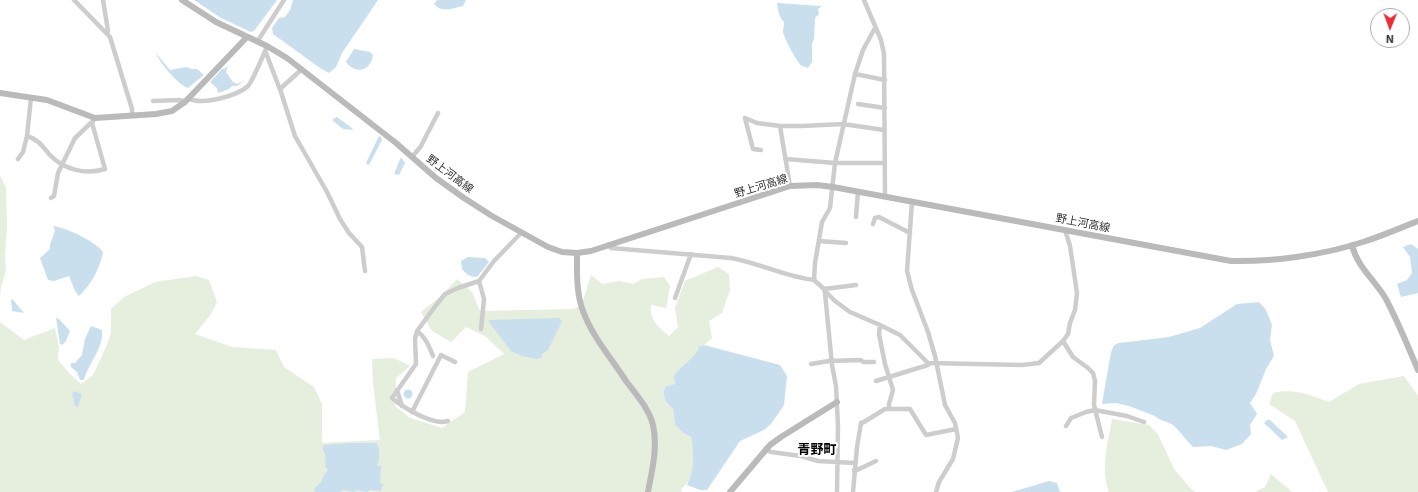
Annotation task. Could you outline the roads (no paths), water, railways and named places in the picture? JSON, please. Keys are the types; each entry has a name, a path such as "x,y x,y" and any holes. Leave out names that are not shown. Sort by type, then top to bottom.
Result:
{"main road":[{"name":"野上河高線","path":"182,0 216,22 257,42 266,49 287,58 390,138 436,178 464,198 522,232 562,252 576,253 591,251 790,186 817,185 885,196 1231,261 1252,262 1313,253 1352,245 1418,221"},
{"path":"0,93 47,100 62,105 93,121 132,115 156,114 172,110 187,100 247,37"},
{"path":"1352,245 1358,262 1377,284 1386,300 1418,370"},
{"path":"576,253 577,278 582,309 589,325 645,407 652,424 655,440 654,458 648,492"},
{"path":"730,492 765,449 781,436 837,402"}],"street":[{"path":"74,0 110,37 132,109 132,115"},
{"path":"103,0 108,31 106,33"},
{"path":"257,42 284,0"},
{"path":"864,0 881,40 884,54 885,196"},
{"path":"814,280 822,222 830,208 835,163 855,74 863,50 875,28"},
{"path":"153,101 216,100 232,95 248,86 266,49"},
{"path":"266,49 266,53 280,89 295,136 327,192 340,220 362,247 364,271"},
{"path":"280,89 302,69"},
{"path":"855,74 885,80"},
{"path":"18,159 23,152 27,136 31,98"},
{"path":"858,104 884,108"},
{"path":"412,157 421,146 438,112"},
{"path":"761,150 753,149 745,118 757,123 780,126 843,124 884,130"},
{"path":"27,136 35,139 51,156 62,164 81,172 95,172 105,169 93,121 75,138 62,164 58,173 54,196 51,198"},
{"path":"780,126 790,186"},
{"path":"786,159 835,163 885,163"},
{"path":"856,217 858,192"},
{"path":"912,202 907,270 912,290 928,332 945,405 954,423 958,438 953,459 939,482 936,492"},
{"path":"873,224 875,218 879,217 910,233"},
{"path":"608,245 610,248 691,254 744,260 803,279 814,280 835,301 850,312 900,335 928,363 1022,365 1039,363 1063,341 1068,334 1075,310 1077,293 1070,246 1065,230"},
{"path":"448,422 440,422 412,412 392,398 416,364 415,339 417,331 445,294 479,281 494,261 522,232"},
{"path":"819,241 846,243"},
{"path":"675,298 691,254"},
{"path":"479,281 484,299 480,329"},
{"path":"824,291 856,286"},
{"path":"824,291 836,386 838,462 837,492"},
{"path":"880,325 879,334 885,364 893,390 889,409"},
{"path":"417,331 426,340 433,356"},
{"path":"1063,341 1073,357 1093,373 1095,381 1094,405 1102,437"},
{"path":"412,412 441,355 455,362"},
{"path":"811,364 832,360 861,360 863,362 874,362"},
{"path":"876,381 890,378 928,365 928,363"},
{"path":"397,390 402,406"},
{"path":"853,492 854,470 861,423 885,409 912,410 927,436 956,429"},
{"path":"1066,426 1071,418 1095,410 1127,416 1144,422"},
{"path":"765,449 771,452 801,456 818,461 855,463"},
{"path":"854,470 876,461"}],"water":[{"path":"194,0 277,0 254,31 251,32 221,18"},
{"path":"293,0 378,0 342,53 336,67 329,73 273,34 272,28 279,18 285,17 290,10"},
{"path":"437,0 466,0 463,6 444,10 434,4"},
{"path":"777,3 823,5 818,9 819,14 815,18 814,39 812,43 812,62 808,68 800,64 786,40 783,32 784,22 778,11"},
{"path":"354,49 370,52 373,55 372,60 366,68 358,70 354,69 346,62"},
{"path":"156,53 170,70 186,67 197,69 204,75 188,88 179,83 169,73"},
{"path":"228,66 226,72 233,82 237,84 245,80 237,86 232,86 229,89 218,93 217,88 210,82 222,69"},
{"path":"337,117 353,130 343,129 332,120"},
{"path":"379,136 382,140 369,165 366,163"},
{"path":"401,157 405,163 399,175 394,174"},
{"path":"53,226 66,229 80,236 94,244 103,252 100,264 94,276 79,296 75,291 69,276 54,281 48,280 40,258 50,249 55,230"},
{"path":"1411,244 1418,249 1418,293 1401,297 1397,284 1407,280 1412,273 1410,257 1403,247"},
{"path":"468,257 485,258 489,262 477,277 468,275 462,269 461,261"},
{"path":"11,299 13,300 24,313 12,311"},
{"path":"1259,302 1266,310 1272,325 1270,340 1274,356 1266,369 1256,394 1250,403 1257,414 1250,425 1251,434 1242,444 1226,450 1211,446 1193,447 1173,425 1155,416 1129,406 1116,403 1102,404 1111,352 1114,345 1119,343 1169,337 1200,328 1237,304"},
{"path":"56,318 59,319 70,331 66,341 62,345 60,344"},
{"path":"559,318 562,321 548,350 538,359 522,356 511,351 489,322 489,320"},
{"path":"91,326 102,330 101,343 84,380 80,380 77,372 71,367 71,363 75,363 82,355 85,339"},
{"path":"704,345 780,365 787,376 784,405 771,424 764,430 740,441 707,490 700,490 687,485 690,479 693,461 691,437 682,432 675,425 673,409 666,402 663,392 666,386 675,384 674,377 678,370 694,355 699,347"},
{"path":"408,389 413,394 408,399 403,394"},
{"path":"74,391 82,394 78,407 75,406 72,393"},
{"path":"1267,420 1270,420 1288,437 1282,440 1264,423"},
{"path":"377,443 377,446 379,447 379,459 377,466 381,466 380,483 383,484 381,491 370,490 367,492 357,490 354,492 344,490 339,492 315,492 314,489 321,482 328,470 325,466 326,459 322,448 324,445"},
{"path":"1049,481 1057,483 1060,492 1012,492"}],"district":[{"name":"青野町","path":"817,450"}]}
